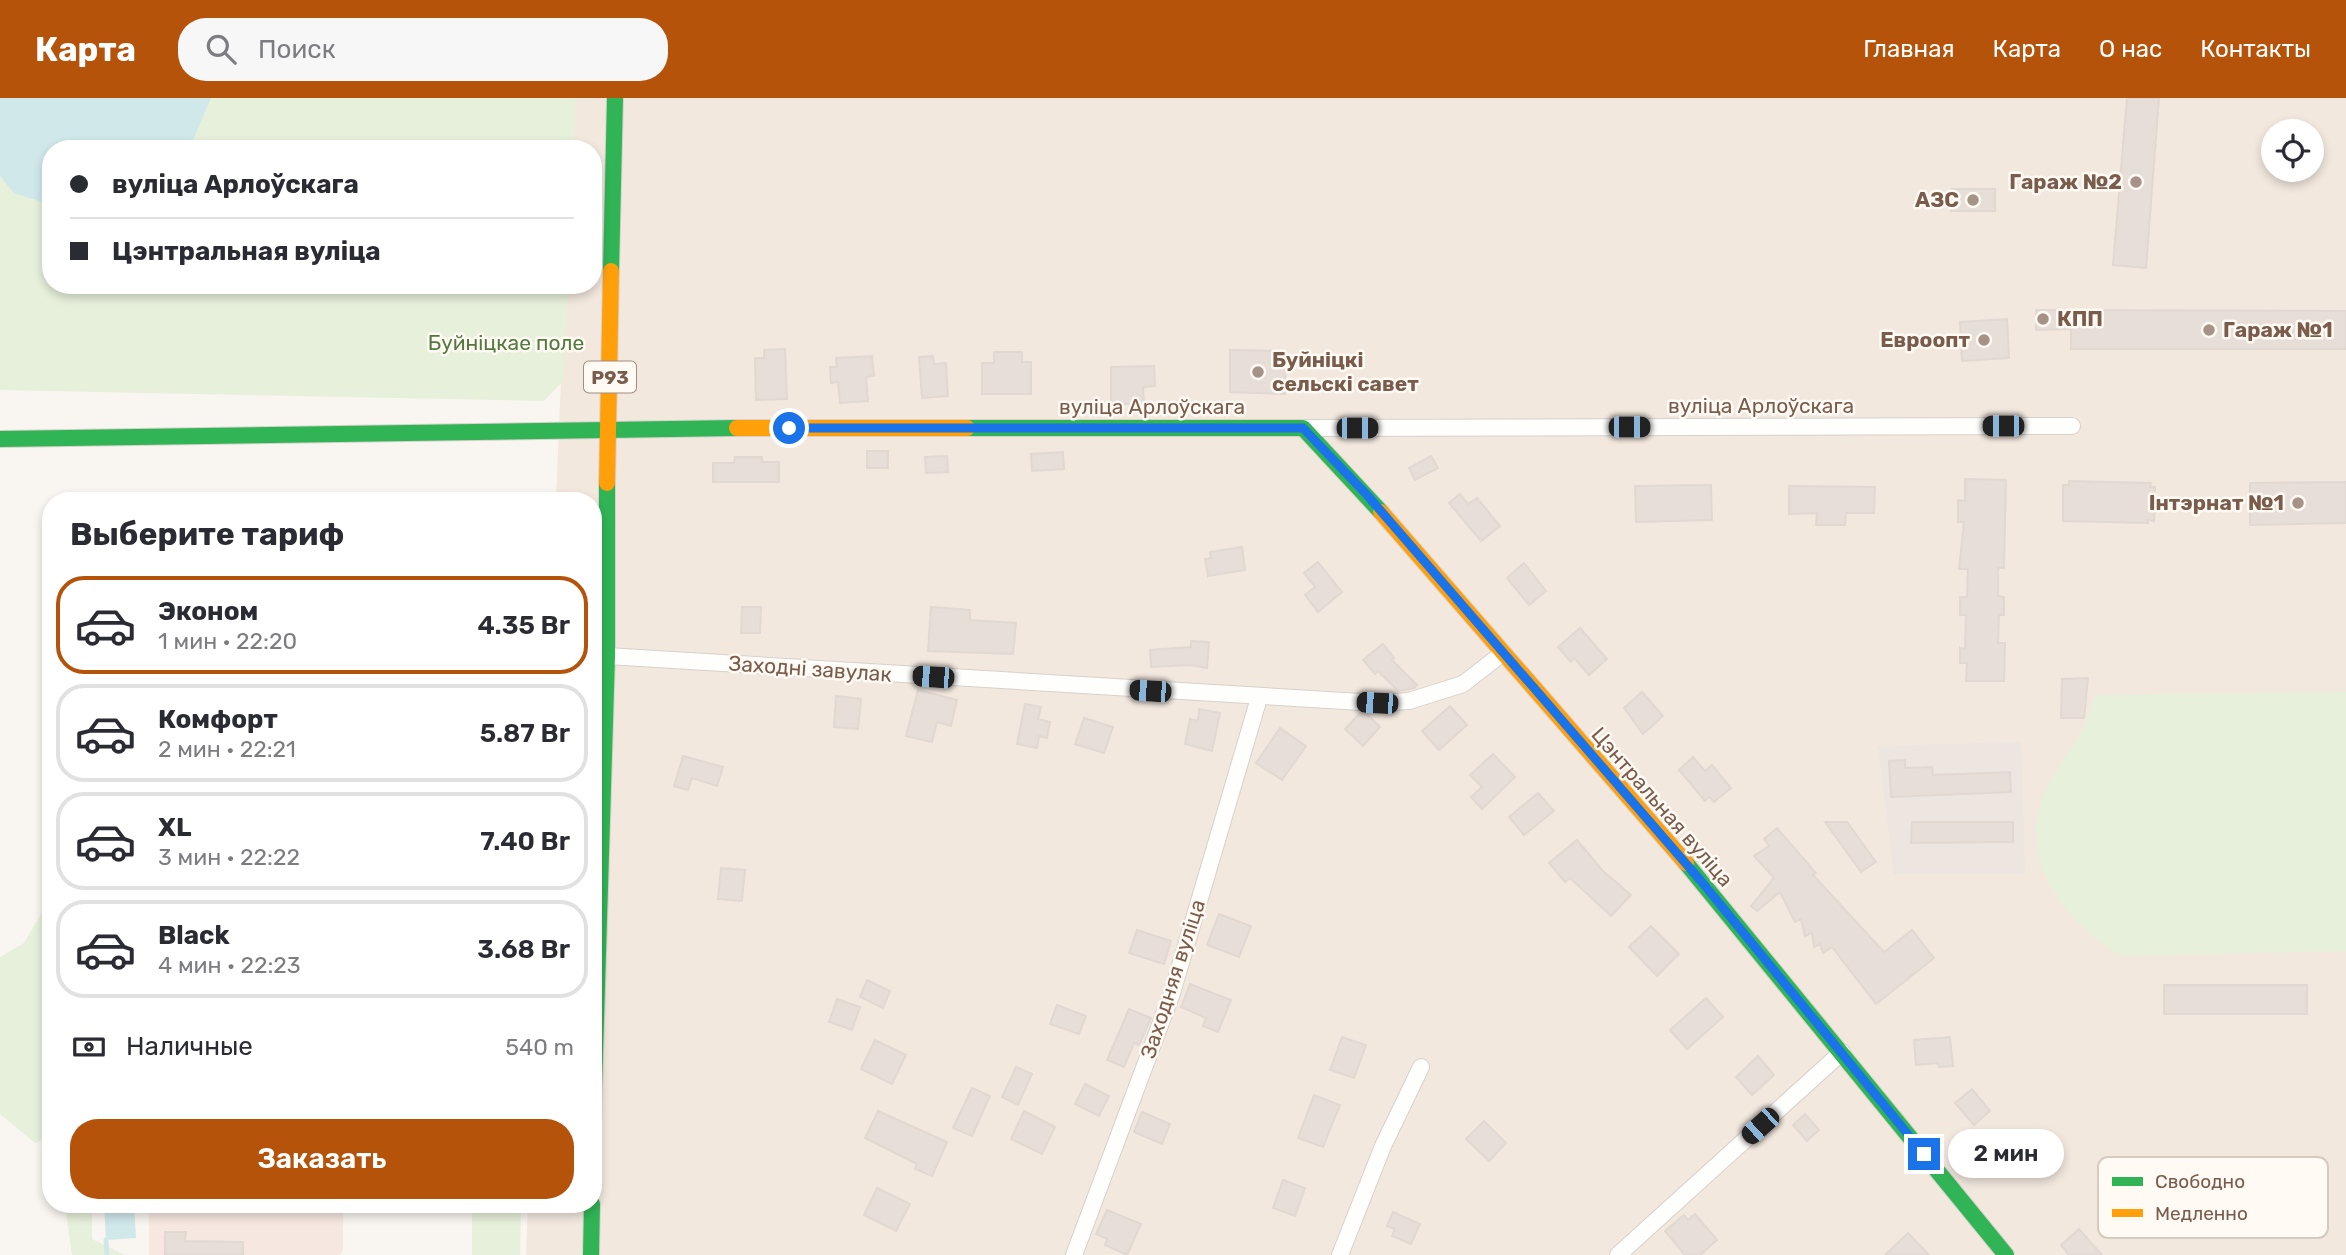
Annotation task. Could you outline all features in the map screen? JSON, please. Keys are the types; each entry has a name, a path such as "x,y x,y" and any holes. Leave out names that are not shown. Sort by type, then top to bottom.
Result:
{"street":[{"name":"Р93","path":"602,821 615,98"},
{"name":"вуліца Арлоўскага","path":"0,439 609,429 2072,426"},
{"name":"Цэнтральная вуліца","path":"1303,428 1367,495 1701,881 2006,1255"},
{"name":"Заходні завулак","path":"607,656 1259,698 1409,701 1462,684 1503,653"},
{"name":"Заходняя вуліца","path":"1074,1255 1172,993 1259,698"},
{"path":"1618,1255 1842,1052"},
{"path":"1340,1255 1383,1146 1421,1067"},
{"path":"591,1255 592,1213"}],"shaded area":[{"path":"573,98 2346,98 2346,1255 526,1255 528,1213 602,1213 602,492 556,492 565,294 602,294 602,140 571,140"},
{"path":"2021,742 2025,874 1894,874 1878,746"},
{"path":"149,1213 343,1213 343,1250 340,1255 149,1255"}],"green space":[{"name":"Буйніцкае поле","path":"0,98 576,98 574,140 42,140 42,294 568,294 563,381 544,401 0,390"},
{"path":"2346,692 2346,951 2121,956 2080,925 2063,905 2049,884 2040,861 2036,837 2038,812 2048,786 2086,722 2094,695"},
{"path":"42,912 42,1140 35,1143 0,1114 0,957 24,943"},
{"path":"66,1213 92,1213 92,1239 125,1255 72,1255"},
{"path":"472,1213 521,1213 520,1255 472,1255"}],"water":[{"path":"0,98 211,98 193,140 42,140 42,202 14,193 0,176"},
{"path":"104,1213 135,1213 136,1238 106,1240"}],"building":[{"name":"Гараж №2","path":"2127,98 2159,98 2146,268 2113,265"},
{"name":"АЗС","path":"1951,189 1995,189 1995,211 1951,211"},
{"name":"Гараж №1","path":"2036,310 2346,311 2346,349 2071,349 2071,329 2036,330"},
{"name":"Евроопт","path":"2007,319 2009,358 1962,361 1960,322"},
{"path":"785,349 787,399 756,400 755,358 764,358 764,350"},
{"name":"Буйніцкі сельскі савет","path":"1230,350 1286,351 1285,394 1230,392"},
{"path":"994,352 1022,352 1022,362 1031,362 1031,394 982,394 982,363 994,363"},
{"path":"872,356 874,376 866,377 868,401 840,403 838,382 831,383 830,367 837,367 836,358"},
{"path":"933,356 934,364 946,363 948,396 922,398 919,357"},
{"path":"1154,366 1155,386 1143,387 1144,404 1111,404 1111,367"},
{"path":"867,451 888,451 888,468 867,468"},
{"path":"1063,452 1064,469 1032,471 1031,454"},
{"path":"947,456 948,472 926,473 925,457"},
{"path":"1431,456 1438,468 1415,480 1409,468"},
{"path":"735,457 762,457 762,462 779,462 779,482 713,482 713,463 734,463"},
{"path":"1965,479 2006,480 2004,568 1998,568 1998,596 2004,597 2004,615 1999,615 1998,643 2005,643 2004,681 1966,681 1967,663 1960,663 1960,648 1965,649 1966,615 1960,615 1960,597 1967,597 1968,569 1959,569 1964,522 1958,522 1958,500 1965,501"},
{"path":"2069,481 2151,483 2150,487 2155,487 2154,521 2063,521 2063,485 2069,485"},
{"name":"Інтэрнат №1","path":"2346,482 2346,523 2250,525 2250,483"},
{"path":"1711,485 1712,520 1636,522 1635,486"},
{"path":"1789,486 1875,487 1874,513 1846,513 1845,525 1816,525 1817,513 1789,514"},
{"path":"1460,494 1468,504 1477,498 1500,526 1481,541 1449,503"},
{"path":"1242,547 1245,570 1208,576 1205,559 1211,558 1210,552"},
{"path":"1318,562 1342,592 1318,612 1305,595 1315,587 1304,573"},
{"path":"1524,563 1546,591 1529,605 1507,578"},
{"path":"742,607 761,607 760,633 741,633"},
{"path":"931,607 970,610 970,620 1016,623 1013,654 928,651"},
{"path":"1580,628 1607,659 1589,675 1574,658 1571,662 1558,647"},
{"path":"1191,641 1209,642 1207,668 1190,665 1151,667 1150,650 1191,647"},
{"path":"1383,644 1394,658 1392,660 1417,685 1414,688 1398,691 1378,671 1375,674 1363,660"},
{"path":"2088,678 2084,718 2061,718 2062,679"},
{"path":"918,690 957,700 951,726 937,722 932,742 906,736"},
{"path":"1642,692 1663,716 1643,734 1624,708"},
{"path":"836,696 861,699 858,729 834,727"},
{"path":"1025,704 1041,707 1038,719 1050,722 1047,738 1039,736 1037,748 1017,744"},
{"path":"1450,706 1467,725 1439,750 1422,731"},
{"path":"1199,709 1220,713 1212,751 1185,744 1190,719 1198,721"},
{"path":"1360,713 1366,713 1380,727 1363,746 1345,729"},
{"path":"1084,718 1113,727 1104,753 1075,744"},
{"path":"1280,728 1306,746 1282,780 1256,763"},
{"path":"1493,754 1515,777 1482,809 1471,797 1482,787 1470,775"},
{"path":"683,756 723,767 717,786 692,778 688,790 674,786"},
{"path":"1693,757 1705,771 1712,765 1731,788 1714,802 1709,797 1705,801 1679,770"},
{"path":"1905,760 1905,768 1932,767 1933,775 2010,772 2011,792 1891,797 1889,761"},
{"path":"1538,793 1554,811 1524,835 1509,817"},
{"path":"1825,822 1847,822 1876,862 1861,872"},
{"path":"1912,822 2013,822 2013,842 1911,843"},
{"path":"1777,828 1816,873 1813,875 1884,952 1912,930 1934,958 1876,1004 1832,947 1823,953 1820,944 1814,947 1812,933 1805,936 1801,919 1795,922 1780,892 1757,911 1751,906 1774,878 1754,856 1769,846 1764,839"},
{"path":"1577,840 1603,871 1631,895 1611,916 1570,878 1565,882 1549,863"},
{"path":"721,868 745,870 742,901 718,899"},
{"path":"1219,914 1251,926 1239,957 1207,945"},
{"path":"1651,926 1679,954 1657,976 1629,947"},
{"path":"1137,930 1171,941 1164,964 1129,953"},
{"path":"867,980 890,991 883,1008 860,997"},
{"path":"1190,984 1231,1000 1218,1032 1203,1026 1206,1018 1181,1007"},
{"path":"2164,985 2307,985 2307,1014 2164,1014"},
{"path":"1706,998 1723,1017 1687,1049 1670,1030"},
{"path":"837,999 860,1007 852,1030 829,1022"},
{"path":"1057,1005 1086,1016 1079,1034 1050,1024"},
{"path":"1129,1009 1151,1018 1139,1045 1134,1043 1124,1067 1107,1060"},
{"path":"1342,1037 1366,1045 1354,1078 1330,1070"},
{"path":"1950,1037 1953,1066 1939,1067 1938,1063 1916,1065 1914,1040"},
{"path":"875,1040 906,1055 892,1084 861,1069"},
{"path":"1758,1056 1774,1075 1752,1095 1736,1077"},
{"path":"1016,1067 1032,1074 1018,1105 1002,1097"},
{"path":"1085,1084 1109,1096 1099,1116 1075,1104"},
{"path":"972,1088 990,1096 972,1136 953,1128"},
{"path":"1972,1089 1990,1111 1974,1125 1955,1103"},
{"path":"1314,1095 1340,1105 1323,1147 1298,1138"},
{"path":"878,1111 947,1142 932,1176 915,1169 917,1164 865,1138"},
{"path":"1024,1111 1055,1127 1042,1154 1011,1139"},
{"path":"1142,1112 1170,1124 1162,1144 1134,1132"},
{"path":"1805,1114 1819,1130 1807,1141 1793,1125"},
{"path":"1484,1121 1506,1143 1489,1161 1466,1139"},
{"path":"2020,1134 2033,1152 2007,1170 1994,1152"},
{"path":"1283,1180 1305,1188 1295,1216 1273,1208"},
{"path":"877,1188 910,1204 896,1231 864,1215"},
{"path":"1107,1210 1141,1224 1127,1255 1105,1245 1107,1239 1096,1234"},
{"path":"1393,1212 1420,1224 1411,1244 1392,1236 1395,1229 1387,1226"},
{"path":"1695,1214 1717,1240 1700,1255 1685,1255 1665,1231 1684,1215 1688,1220"},
{"path":"2079,1229 2102,1255 2069,1255 2061,1245"},
{"path":"165,1232 186,1232 185,1241 243,1242 243,1255 165,1255"},
{"path":"1908,1233 1929,1255 1885,1255"}],"waterway":[{"path":"106,1240 107,1255"}],"traffic: fast":[{"path":"611,271 615,98"},
{"path":"0,439 737,428"},
{"path":"967,428 1303,428 1381,512"},
{"path":"602,821 607,656 607,483"},
{"path":"1686,863 2006,1255"},
{"path":"591,1255 592,1213"}],"traffic: slow":[{"path":"607,483 611,271"},
{"path":"737,428 967,428"},
{"path":"1381,512 1686,863"}],"place":[{"name":"Гараж №2","path":"2136,182"},
{"name":"АЗС","path":"1973,200"},
{"name":"КПП","path":"2043,319"},
{"name":"Гараж №1","path":"2209,330"},
{"name":"Евроопт","path":"1984,340"},
{"name":"Буйніцкі сельскі савет","path":"1258,372"},
{"name":"Інтэрнат №1","path":"2298,503"}],"route":[{"path":"789,428 1303,428 1367,495 1573,737 1701,881 1924,1154"}]}
